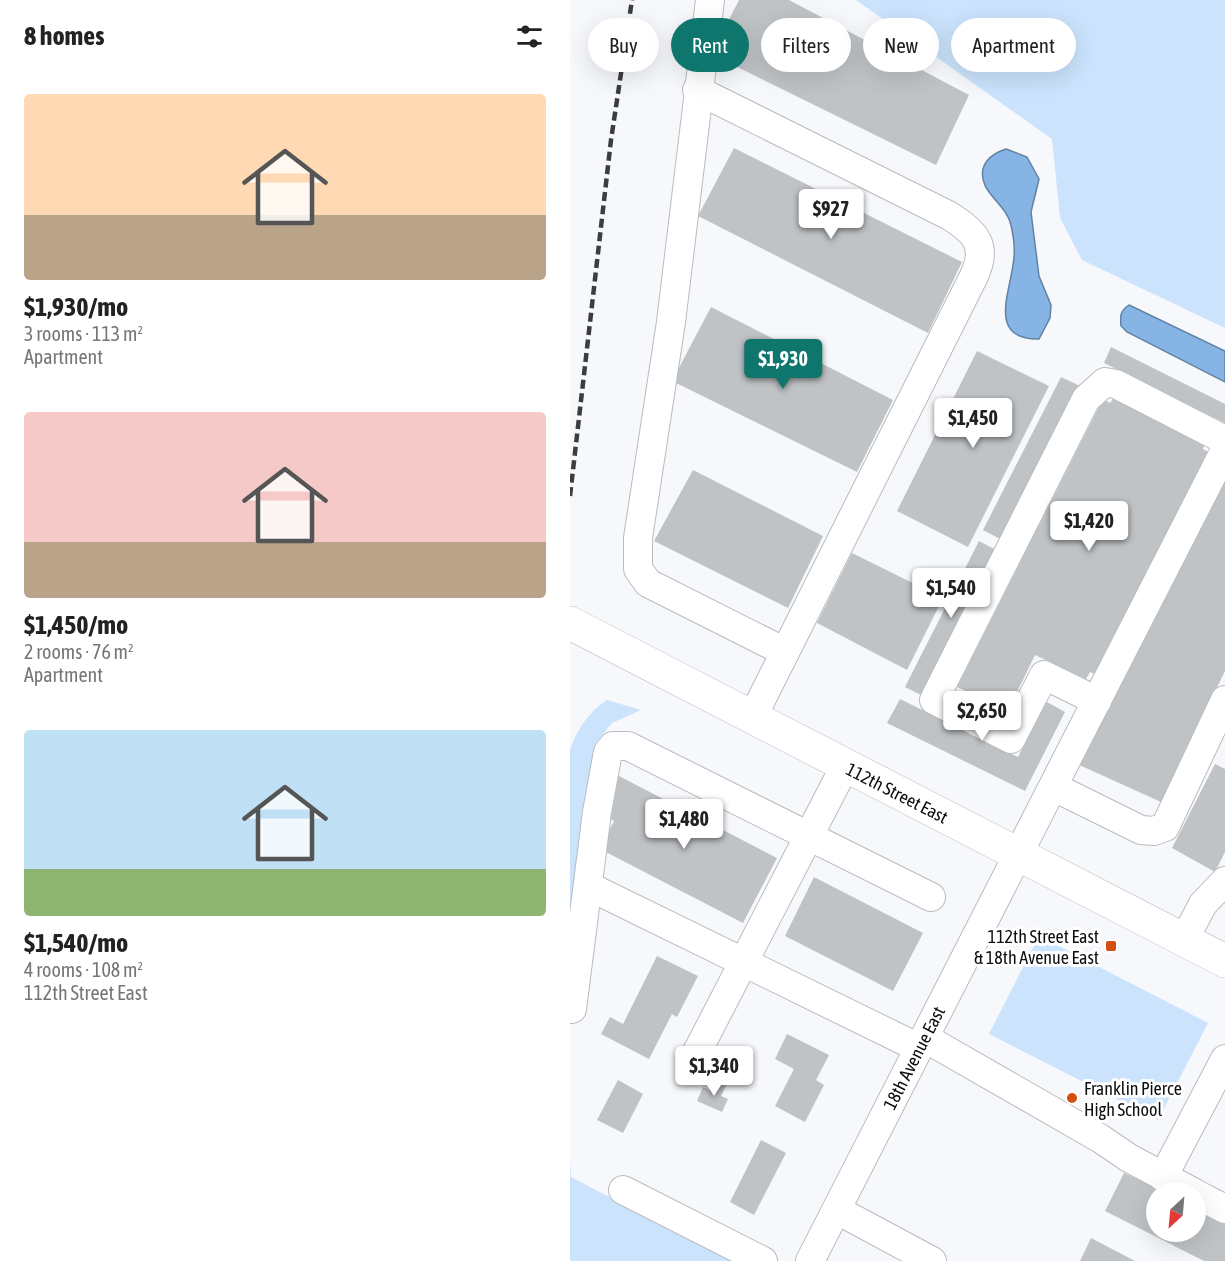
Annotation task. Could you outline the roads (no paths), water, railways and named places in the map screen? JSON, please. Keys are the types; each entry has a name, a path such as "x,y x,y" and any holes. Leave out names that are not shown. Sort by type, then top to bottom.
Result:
{"main road":[{"name":"112th Street East","path":"570,623 1225,961"}],"street":[{"path":"710,0 697,90 669,332 638,537 638,570 648,583 785,652"},
{"path":"697,90 948,215 973,233 981,255 973,278 752,718"},
{"path":"1097,701 1044,675 1011,739 934,700 1086,399 1094,390 1105,382 1116,384 1225,440"},
{"name":"18th Avenue East","path":"810,1261 1020,856 1225,450"},
{"path":"1054,787 1141,830 1154,831 1165,827 1225,700"},
{"path":"572,1009 597,812 608,752 613,746 620,744 931,897"},
{"path":"696,1054 845,766"},
{"path":"1184,940 1203,904 1225,881"},
{"path":"588,886 744,962 922,1043 1101,1138 1173,1182"},
{"path":"1163,1177 1225,1059"},
{"path":"623,1190 763,1261"},
{"path":"1206,1199 1225,1209"},
{"path":"837,1210 932,1261"}],"water":[{"path":"1006,149 1027,157 1039,179 1031,212 1039,276 1051,305 1050,318 1039,339 1022,337 1012,331 1007,322 1007,297 1014,257 1011,225 1004,210 988,191 983,177 983,169 989,158"},
{"path":"1129,305 1225,351 1225,382 1127,332 1121,326 1121,317 1124,309"}],"railway":[{"path":"570,496 611,140 632,0"}],"place":[{"name":"112th Street East & 18th Avenue East","path":"1111,946"},
{"name":"Franklin Pierce High School","path":"1072,1098"}]}
